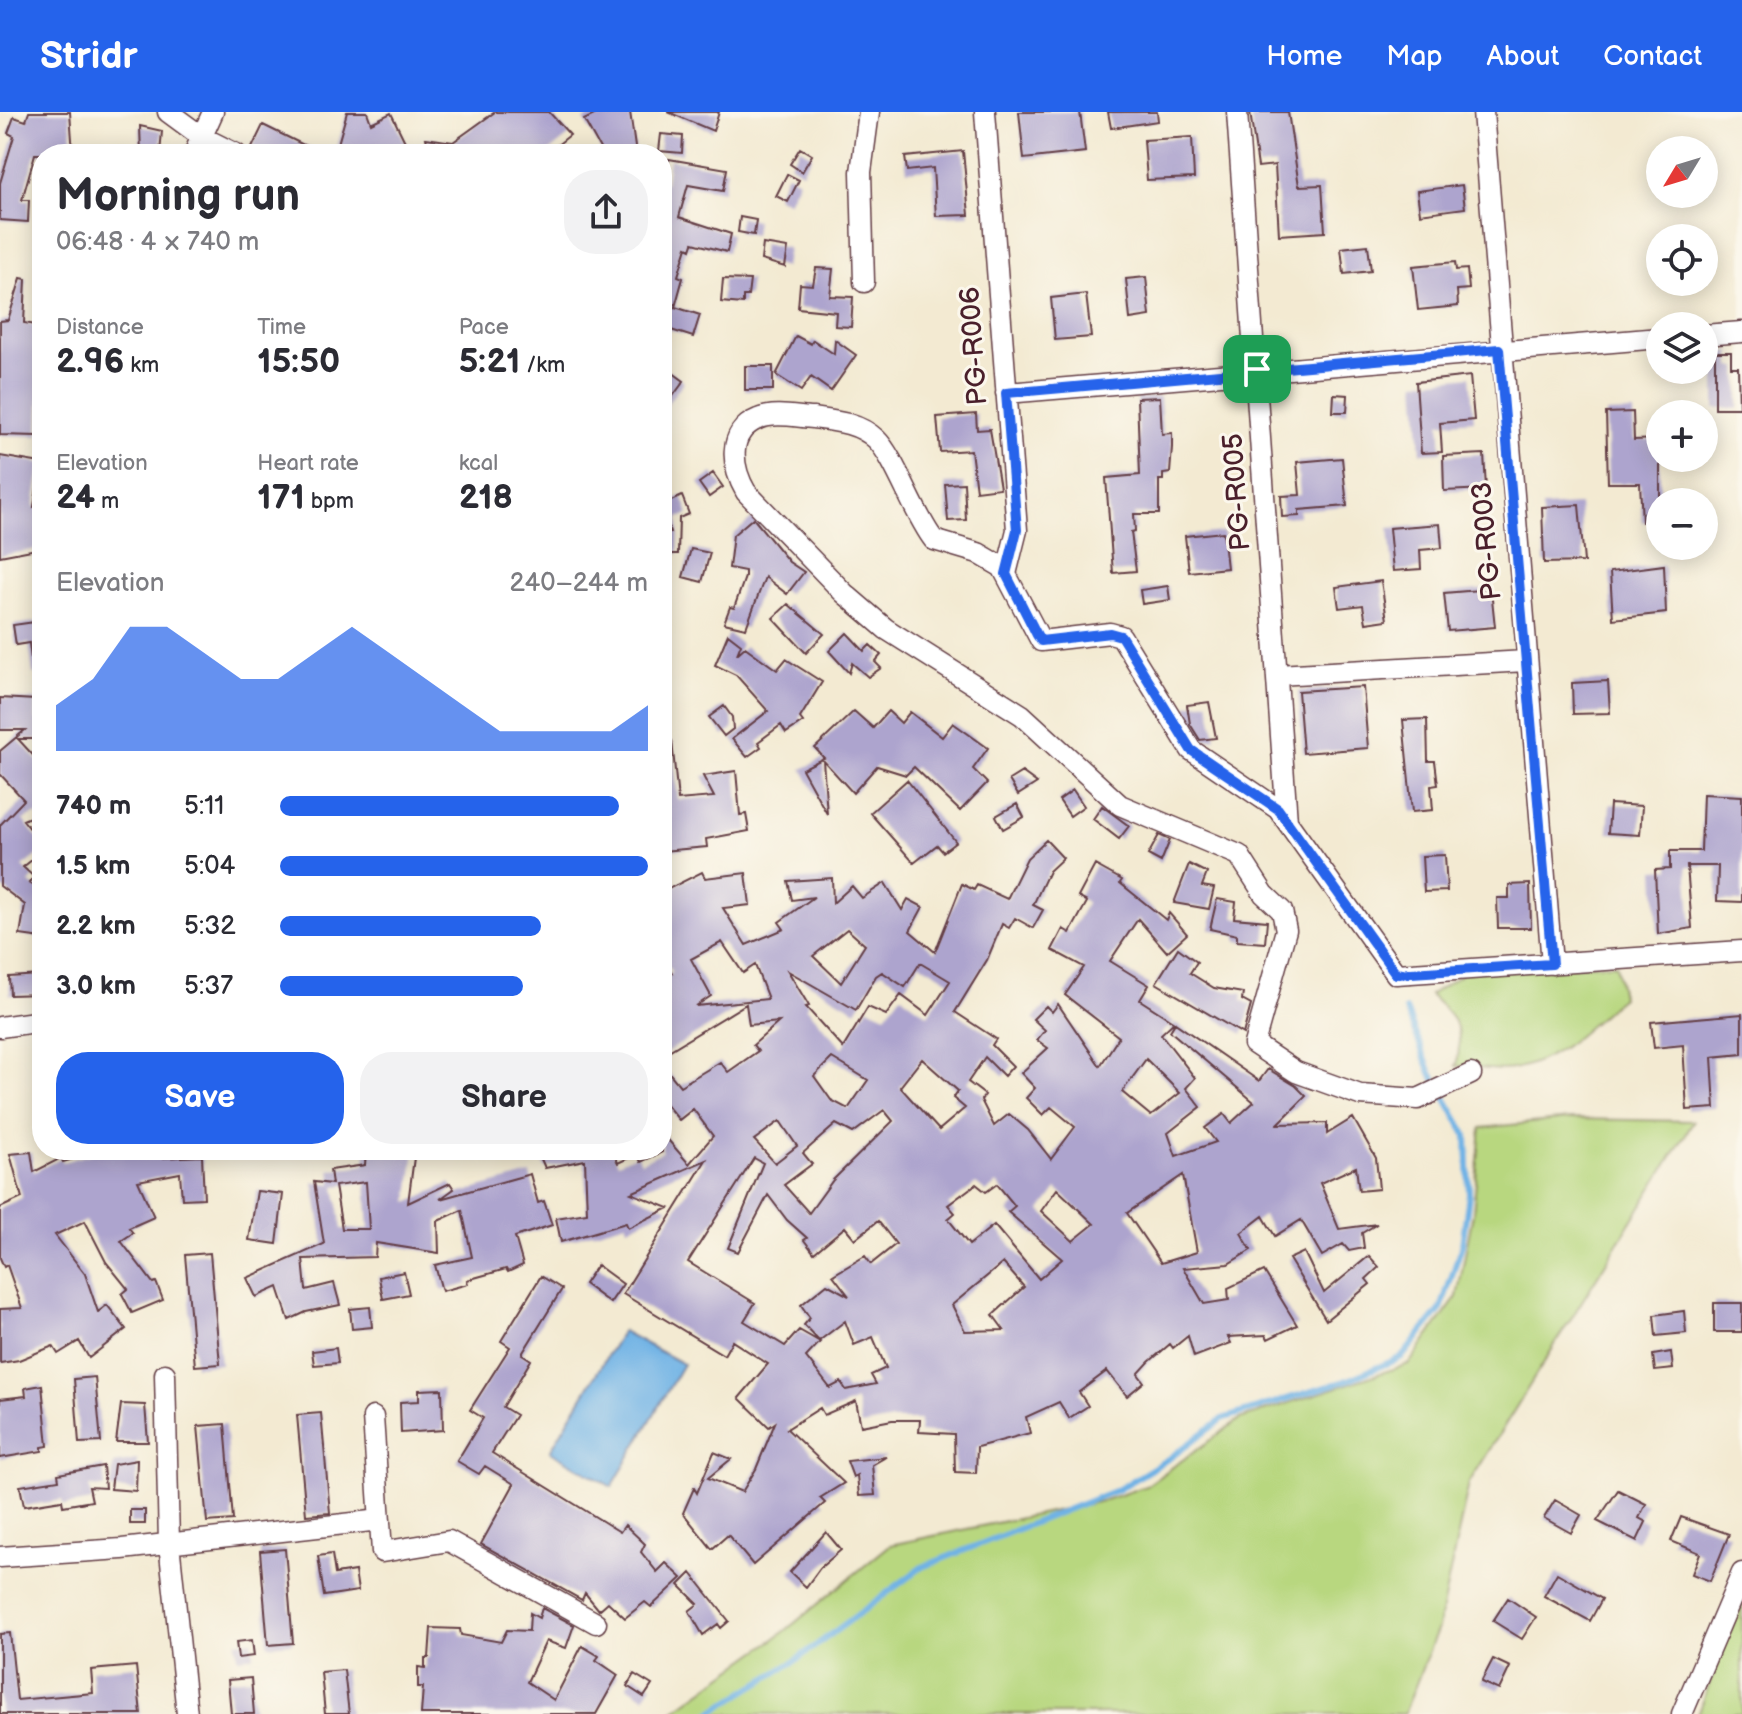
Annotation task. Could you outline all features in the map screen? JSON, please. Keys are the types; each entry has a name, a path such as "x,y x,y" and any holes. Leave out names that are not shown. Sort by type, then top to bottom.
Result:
{"street":[{"path":"168,112 196,144"},
{"path":"199,144 213,112"},
{"path":"864,282 861,172 869,112"},
{"name":"PG-R006","path":"985,112 1017,530 1006,574"},
{"name":"PG-R005","path":"1237,112 1287,821"},
{"name":"PG-R003","path":"1483,112 1499,349 1552,964"},
{"path":"1718,334 1742,332"},
{"path":"1006,393 1257,369 1646,339"},
{"path":"1471,1074 1418,1099 1360,1095 1296,1072 1254,1044 1286,930 1282,911 1264,894 1239,855 1120,805 1022,715 886,629 844,593 746,492 736,475 733,456 736,439 758,419 777,415 856,426 878,440 934,540 978,553 1002,567 1041,641 1110,633 1121,636 1191,750 1272,802 1396,974 1742,951"},
{"path":"1277,675 1526,661"},
{"path":"0,1027 32,1022"},
{"path":"165,1374 169,1543 187,1714"},
{"path":"373,1417 382,1552 449,1541 596,1623"},
{"path":"0,1557 169,1543 380,1520"},
{"path":"1682,1714 1742,1573"}],"green space":[{"path":"1616,964 1622,997 1559,1050 1530,1065 1513,1069 1456,1066 1459,1033 1452,1018 1430,995 1470,969"},
{"path":"1570,1119 1694,1121 1469,1483 1438,1628 1404,1714 669,1714 780,1635 890,1545 1102,1501 1146,1486 1240,1419 1409,1364 1457,1297 1473,1213 1481,1128"},
{"path":"1742,1600 1742,1714 1698,1714"}],"water":[{"path":"622,1331 683,1364 612,1487 550,1451"}],"building":[{"path":"29,112 70,112 72,144 32,144 32,165 22,200 29,200 28,222 0,220 0,183 14,136 8,133 14,117 26,121"},
{"path":"347,112 367,112 371,123 391,113 406,144 338,144"},
{"path":"495,112 549,112 570,135 559,144 428,144 426,138 453,142"},
{"path":"600,112 630,112 635,144 597,144 584,120"},
{"path":"668,112 719,112 713,131"},
{"path":"1019,112 1080,112 1085,152 1024,159"},
{"path":"1108,112 1157,112 1158,121 1111,128"},
{"path":"1250,112 1288,112 1299,186 1322,185 1325,232 1279,235 1275,165 1258,167"},
{"path":"263,125 302,144 254,144"},
{"path":"140,126 162,131 161,144 141,144"},
{"path":"661,134 683,136 682,153 672,152 672,144 660,144"},
{"path":"1192,137 1194,178 1147,180 1144,140"},
{"path":"800,148 812,155 802,172 790,164"},
{"path":"963,151 969,215 936,216 933,168 907,171 905,157"},
{"path":"672,160 727,169 723,191 688,185 679,217 731,234 727,252 693,243 691,249 687,247 678,276 683,278 675,307 700,315 693,337 672,330"},
{"path":"787,174 799,180 788,202 776,196"},
{"path":"1462,185 1465,208 1420,214 1417,191"},
{"path":"740,217 756,220 754,235 738,232"},
{"path":"763,244 788,248 785,267 761,260"},
{"path":"1368,245 1371,271 1344,274 1341,248"},
{"path":"1455,262 1456,270 1467,269 1469,289 1457,290 1458,306 1418,310 1413,266"},
{"path":"816,268 833,269 830,296 853,297 851,327 835,326 836,312 798,308 800,284 813,285"},
{"path":"1146,277 1150,316 1130,319 1126,279"},
{"path":"21,278 26,279 24,323 32,324 32,436 0,435 0,321 8,320"},
{"path":"723,279 750,280 748,296 743,296 743,304 721,302"},
{"path":"1086,294 1091,337 1055,340 1051,298"},
{"path":"796,336 811,344 813,340 834,354 835,340 856,355 831,391 811,377 801,391 776,375"},
{"path":"1718,352 1731,352 1731,367 1738,367 1739,408 1718,408 1718,400 1715,400"},
{"path":"745,366 773,366 773,390 745,390"},
{"path":"672,372 684,381 672,397"},
{"path":"1470,376 1474,420 1440,423 1442,452 1421,453 1416,382"},
{"path":"1334,394 1348,395 1347,412 1333,412"},
{"path":"1160,397 1162,434 1172,433 1170,473 1163,474 1163,480 1159,480 1159,514 1134,514 1135,531 1131,532 1136,571 1113,573 1106,478 1140,475 1137,398"},
{"path":"1633,412 1634,440 1646,440 1646,472 1660,472 1660,488 1646,488 1646,522 1642,522 1640,483 1608,483 1606,413"},
{"path":"976,414 977,430 990,429 1000,488 976,491 971,450 940,452 937,417"},
{"path":"1484,454 1486,489 1444,491 1443,456"},
{"path":"0,456 32,461 32,550 0,556"},
{"path":"1342,458 1347,506 1299,510 1299,516 1282,517 1281,496 1300,495 1297,462"},
{"path":"713,473 723,487 709,497 699,483"},
{"path":"964,483 966,520 948,521 945,484"},
{"path":"682,496 689,514 679,518 678,554 672,554 672,500"},
{"path":"1579,505 1584,562 1544,563 1542,507"},
{"path":"753,518 789,562 804,572 787,594 765,577 746,628 724,623 730,607 734,608 745,577 745,571 729,568 733,535"},
{"path":"1440,524 1442,548 1420,550 1421,569 1393,571 1389,528"},
{"path":"1223,532 1227,568 1189,572 1185,536"},
{"path":"691,549 710,553 702,582 683,577"},
{"path":"1664,565 1666,613 1613,619 1610,572"},
{"path":"1381,581 1387,620 1366,623 1363,605 1339,608 1336,587"},
{"path":"1168,586 1170,600 1142,604 1140,590"},
{"path":"1491,589 1495,627 1448,631 1444,593"},
{"path":"788,604 824,634 806,653 773,618"},
{"path":"32,622 32,666 29,643 16,645 13,625"},
{"path":"847,633 864,651 870,645 881,655 875,662 881,668 868,677 852,663 849,673 829,651"},
{"path":"728,634 741,644 737,654 745,647 777,670 786,659 822,682 800,718 803,722 786,733 781,725 758,742 761,747 747,757 732,739 768,711 736,675 715,665"},
{"path":"1608,681 1610,713 1573,714 1572,683"},
{"path":"1363,687 1368,748 1303,753 1298,691"},
{"path":"0,698 32,700 32,739 18,739 32,754 32,816 23,820 32,831 32,860 23,867 32,875 29,883 32,885 32,937 20,935 25,905 0,886 0,825 24,800 0,774 0,751 25,730 0,730"},
{"path":"1209,702 1216,738 1200,740 1190,724 1187,705"},
{"path":"724,706 732,717 733,729 724,736 709,717"},
{"path":"854,711 873,728 888,711 901,723 910,712 942,737 953,723 988,748 973,769 987,783 960,811 914,767 906,775 877,766 853,793 823,760 827,814 802,769 824,758 815,748"},
{"path":"1427,719 1428,761 1435,761 1438,785 1431,786 1433,810 1412,812 1403,720"},
{"path":"672,741 678,800 714,797 703,776 736,771 740,815 746,814 749,831 706,839 707,847 672,850"},
{"path":"1022,772 1037,783 1018,795 1009,780"},
{"path":"907,780 956,842 943,852 937,845 914,863 870,813"},
{"path":"1073,790 1084,806 1070,816 1059,800"},
{"path":"1703,794 1742,796 1742,902 1717,901 1718,866 1687,866 1692,928 1658,934 1655,870 1670,869 1670,851 1701,851"},
{"path":"1017,804 1024,817 1003,829 996,816"},
{"path":"1610,804 1642,806 1640,835 1608,833"},
{"path":"1102,806 1129,826 1119,839 1093,819"},
{"path":"1159,835 1170,840 1161,862 1148,855"},
{"path":"1046,840 1063,858 1049,871 1033,905 1043,910 1033,928 1015,918 1009,928 1002,924 987,960 955,1012 996,1039 992,1045 1013,1066 1004,1076 985,1057 968,1082 985,1095 981,1100 994,1126 1009,1114 1028,1130 1051,1159 1075,1127 1051,1107 1043,1115 1026,1098 1035,1088 1021,1073 1048,1048 1037,1040 1045,1030 1033,1019 1046,1006 1052,1012 1058,1004 1100,1066 1119,1037 1065,995 1084,967 1052,950 1063,929 1070,933 1087,902 1078,897 1095,865 1122,880 1120,883 1166,920 1169,913 1187,934 1167,952 1138,919 1110,961 1149,985 1140,1000 1174,1022 1161,1034 1195,1078 1186,1088 1201,1107 1168,1133 1176,1156 1216,1142 1205,1128 1224,1114 1231,1123 1254,1102 1170,1031 1175,1023 1259,1081 1268,1069 1296,1086 1306,1096 1278,1124 1327,1123 1327,1134 1353,1118 1376,1158 1379,1189 1359,1191 1356,1167 1320,1183 1339,1229 1377,1224 1362,1233 1364,1248 1349,1251 1343,1244 1322,1256 1301,1220 1275,1236 1263,1216 1241,1233 1251,1250 1228,1264 1183,1268 1204,1304 1229,1300 1228,1288 1264,1271 1297,1325 1268,1339 1266,1335 1228,1337 1231,1343 1194,1357 1188,1336 1173,1348 1170,1344 1149,1362 1138,1374 1144,1382 1127,1396 1107,1371 1079,1392 1088,1406 1069,1418 1059,1402 1026,1417 1030,1433 977,1447 976,1473 955,1472 954,1434 919,1432 920,1420 892,1420 861,1426 856,1401 824,1415 820,1408 787,1429 844,1483 820,1498 825,1503 753,1565 728,1535 712,1549 683,1513 694,1488 697,1493 714,1452 731,1459 708,1478 742,1492 756,1469 775,1423 769,1427 739,1398 768,1364 732,1341 724,1355 623,1294 706,1160 631,1193 669,1208 628,1228 626,1223 561,1242 556,1218 587,1213 585,1160 617,1160 618,1163 624,1160 672,1160 672,1144 689,1164 713,1136 693,1109 679,1120 672,1112 672,1076 680,1086 720,1062 728,1072 758,1051 753,1045 779,1022 749,1025 746,1004 672,1049 672,887 702,872 705,878 746,873 750,905 723,908 746,945 784,929 779,922 814,897 792,900 788,881 832,878 833,903 852,886 862,898 885,883 902,910 908,899 923,907 910,931 935,952 962,884 974,890 977,885 1007,899 1027,858","holes":["847,929 865,945 841,983 813,956","722,942 743,973 755,965 768,999 696,1006 711,996 691,959","920,963 950,981 928,1015 901,995 886,1015 868,1007 843,1048 806,1007 809,1006 788,971 856,1010 876,976 882,972 905,987","832,1058 868,1080 848,1109 831,1100 814,1076","922,1059 958,1091 953,1098 965,1108 939,1130 900,1087","1146,1059 1180,1093 1151,1116 1122,1092","884,1110 893,1121 833,1180 809,1213 784,1185 812,1164 803,1153 836,1124 853,1133","780,1121 797,1146 775,1163 754,1140","754,1158 763,1163 728,1248 738,1252 768,1195 787,1220 807,1238 804,1240 814,1253 845,1227 855,1239 878,1221 896,1244 871,1264 865,1256 833,1275 849,1296 827,1284 801,1305 810,1318 804,1325 819,1341 845,1321 854,1345 873,1337 886,1368 871,1375 876,1384 846,1390 841,1382 830,1388 806,1357 820,1342 799,1330 785,1346 744,1321 755,1303 688,1262","1183,1175 1197,1252 1161,1263 1127,1213","976,1184 986,1192 997,1184 1015,1206 1008,1212 1062,1259 1039,1279 994,1225 969,1245 948,1219 955,1213 948,1205","1057,1189 1094,1224 1073,1241 1041,1211","1003,1263 1024,1287 993,1315 1004,1330 965,1331 952,1305"]},
{"path":"1445,855 1447,891 1424,892 1422,856"},
{"path":"1189,864 1207,873 1202,886 1214,888 1209,909 1174,903"},
{"path":"1530,884 1531,928 1498,928 1497,898 1509,898 1509,885"},
{"path":"1217,899 1236,902 1234,918 1267,921 1265,943 1237,941 1237,935 1210,929"},
{"path":"1178,948 1197,962 1190,973 1214,988 1243,993 1242,1000 1251,1005 1243,1034 1156,983"},
{"path":"32,976 32,994 10,995 9,977"},
{"path":"1742,1014 1742,1054 1712,1057 1715,1108 1687,1110 1683,1045 1654,1048 1651,1022"},
{"path":"31,1152 34,1172 57,1160 202,1160 204,1198 182,1199 180,1173 138,1181 154,1217 129,1228 133,1233 121,1241 153,1283 156,1282 163,1300 132,1313 122,1294 128,1289 106,1262 85,1221 55,1235 85,1274 98,1312 107,1305 126,1329 89,1358 79,1341 58,1354 53,1346 19,1360 0,1363 0,1309 22,1308 7,1265 4,1267 0,1258 0,1208 22,1198 10,1154"},
{"path":"365,1160 414,1160 408,1203 450,1183 454,1189 440,1199 530,1174 538,1203 544,1201 552,1225 515,1237 523,1265 508,1272 506,1269 467,1280 468,1284 442,1291 435,1265 472,1257 462,1210 438,1221 439,1253 376,1243 375,1257 303,1259 306,1290 334,1283 340,1305 306,1312 289,1320 278,1287 256,1297 247,1278 324,1244 314,1182 332,1184 330,1170 365,1165","holes":["366,1182 369,1229 342,1229 335,1186"]},
{"path":"541,1160 585,1160 545,1168"},
{"path":"257,1191 283,1194 277,1244 249,1240"},
{"path":"1304,1252 1324,1293 1369,1256 1379,1267 1366,1279 1370,1284 1326,1320 1289,1259"},
{"path":"210,1253 220,1364 195,1366 185,1255"},
{"path":"597,1265 623,1284 610,1303 584,1284"},
{"path":"404,1272 409,1294 383,1299 379,1277"},
{"path":"541,1276 562,1289 522,1354 531,1360 503,1407 516,1415 492,1453 620,1532 625,1525 645,1544 641,1552 657,1572 666,1563 682,1578 651,1607 645,1602 625,1618 608,1602 599,1610 585,1593 582,1600 481,1544 514,1484 485,1466 479,1474 457,1461 483,1418 470,1410 510,1347 501,1341"},
{"path":"1714,1303 1742,1303 1742,1332 1714,1332"},
{"path":"370,1307 372,1327 352,1329 350,1309"},
{"path":"1684,1311 1686,1333 1656,1336 1654,1315"},
{"path":"336,1348 338,1363 314,1365 312,1351"},
{"path":"1671,1352 1673,1369 1655,1371 1653,1355"},
{"path":"95,1377 101,1442 79,1443 74,1379"},
{"path":"42,1385 48,1446 42,1447 42,1451 0,1458 0,1399 26,1396 25,1388"},
{"path":"442,1389 443,1430 401,1433 400,1402 419,1401 419,1390"},
{"path":"121,1404 145,1405 148,1442 116,1442"},
{"path":"321,1413 330,1513 306,1515 297,1415"},
{"path":"225,1424 233,1520 207,1522 198,1426"},
{"path":"886,1457 872,1465 875,1495 859,1496 857,1475 853,1477 847,1461"},
{"path":"137,1460 136,1491 111,1489 114,1464"},
{"path":"103,1466 105,1488 89,1487 92,1501 63,1506 62,1500 24,1506 20,1486 59,1480 58,1474"},
{"path":"1618,1490 1646,1504 1639,1518 1646,1522 1637,1541 1597,1521"},
{"path":"1555,1500 1581,1515 1571,1533 1544,1518"},
{"path":"130,1510 145,1510 145,1524 130,1524"},
{"path":"1681,1517 1729,1534 1710,1581 1692,1574 1700,1553 1671,1541"},
{"path":"826,1532 841,1550 820,1568 806,1587 790,1572"},
{"path":"285,1549 293,1643 268,1645 260,1551"},
{"path":"332,1554 335,1574 355,1571 358,1591 324,1596 318,1556"},
{"path":"691,1573 729,1621 721,1628 718,1624 703,1635 689,1611 698,1604 679,1585"},
{"path":"1557,1573 1602,1599 1590,1621 1544,1596"},
{"path":"1508,1598 1536,1617 1522,1639 1493,1621"},
{"path":"542,1608 574,1625 566,1648 546,1641 527,1682 554,1700 582,1646 599,1656 596,1660 618,1675 596,1714 421,1714 423,1687 418,1687 418,1667 425,1668 425,1658 429,1658 431,1628 460,1629 461,1635 501,1642 507,1630 529,1631 530,1613 539,1618"},
{"path":"10,1633 17,1700 93,1693 91,1670 136,1666 141,1714 0,1714 0,1634"},
{"path":"252,1640 254,1656 238,1658 236,1642"},
{"path":"1493,1659 1510,1667 1499,1690 1481,1682"},
{"path":"344,1670 349,1714 325,1714 321,1672"},
{"path":"634,1674 652,1685 644,1697 627,1686"},
{"path":"251,1678 254,1714 231,1714 228,1680"}],"waterway":[{"path":"708,1714 795,1661 922,1567 1117,1490 1171,1457 1222,1419 1345,1381 1402,1357 1441,1309 1462,1245 1469,1194 1467,1136 1431,1073 1406,1010"}],"route":[{"path":"1499,349 1552,964 1396,974 1272,802 1191,750 1121,636 1110,633 1041,641 1006,574 1017,530 1006,393 1257,369 1499,349"}]}
